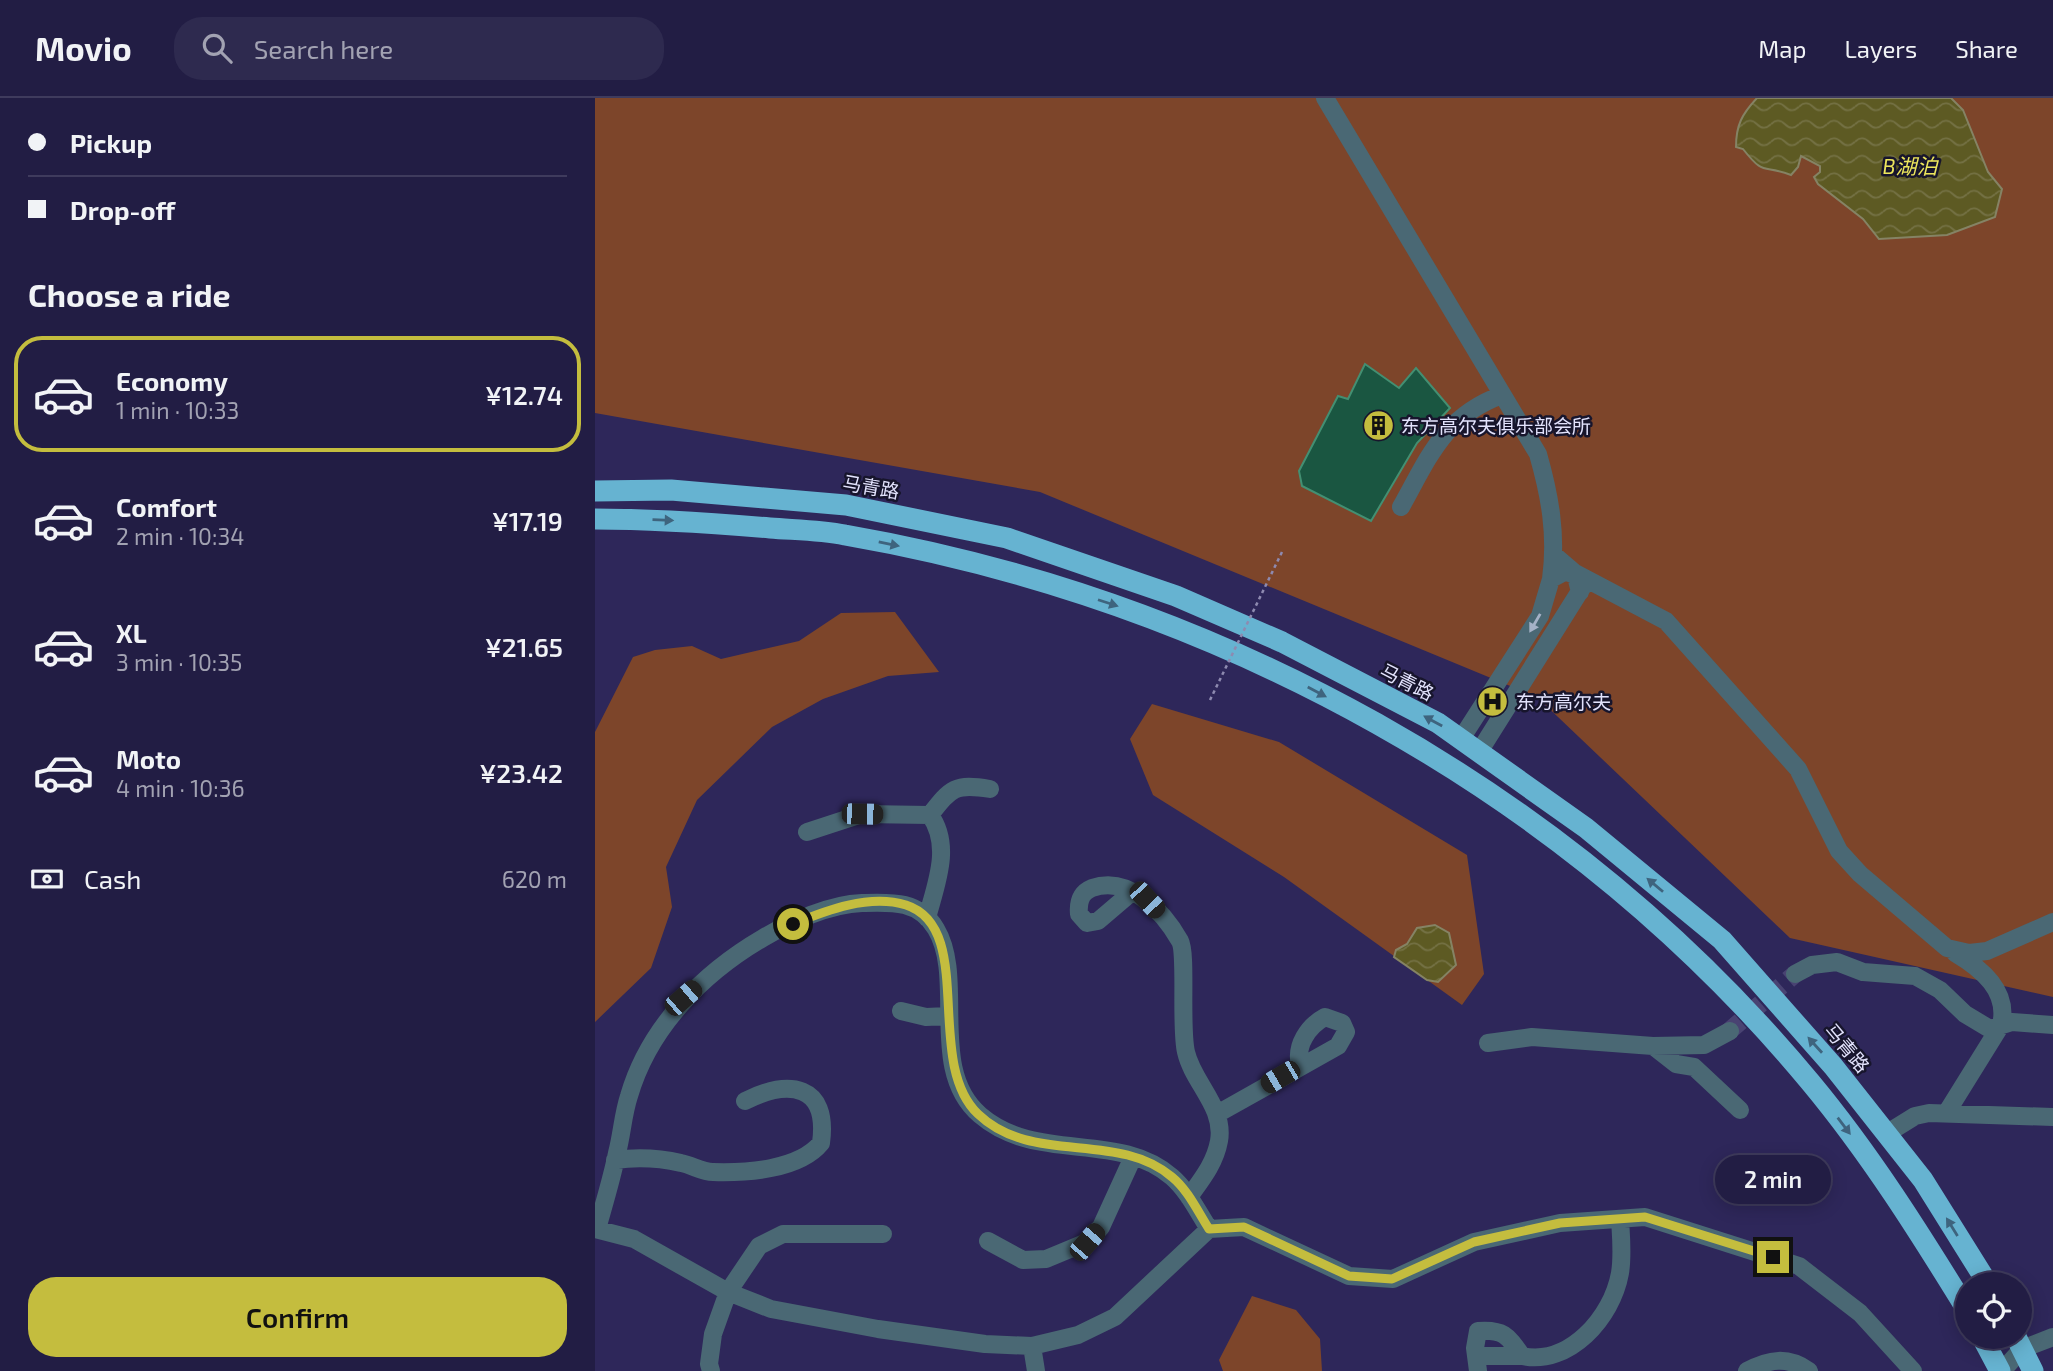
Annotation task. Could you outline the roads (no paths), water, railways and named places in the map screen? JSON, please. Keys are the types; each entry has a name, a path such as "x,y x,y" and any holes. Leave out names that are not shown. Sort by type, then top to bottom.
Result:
{"highway":[{"name":"马青路","path":"595,491 671,490 846,505 1007,538 1176,596 1390,698 1461,738 1586,828 1722,940 1833,1066 1923,1180 1980,1272"},
{"path":"595,519 668,520 841,534 992,565 1160,620 1265,664 1423,747 1571,849 1695,958 1810,1082 1896,1196 1955,1291"},
{"path":"1989,1349 2001,1371"},
{"path":"2022,1349 2033,1371"}],"street":[{"path":"1325,98 1538,454 1548,490 1554,555 1551,579 1540,616 1461,738"},
{"path":"1401,507 1440,437 1465,412 1502,395"},
{"path":"1554,555 1584,586 1666,621 1798,769 1839,851 1860,874 1947,948 1978,968 1999,992 2004,1011 2001,1026 1947,1112"},
{"path":"1551,579 1566,571 1576,576 1584,586"},
{"path":"1479,752 1584,586"},
{"path":"930,815 950,790 967,785 990,789"},
{"path":"807,832 862,814 930,815"},
{"path":"927,918 942,860 939,827 930,815"},
{"path":"1132,892 1147,900 1182,945 1181,1020 1186,1055 1217,1114 1219,1140 1209,1169 1189,1197"},
{"path":"1209,1229 1173,1177 1145,1159 1021,1139 978,1114 961,1089 950,1050 945,958 937,930 922,910 895,902 854,903 773,932 730,958 683,998 651,1047 629,1094 596,1229 634,1239 728,1292 771,1310 985,1344 1032,1346 1078,1335 1115,1317 1209,1229 1244,1227 1349,1276 1392,1279 1474,1242 1560,1223 1645,1217 1799,1266 1860,1313 1904,1367"},
{"path":"1947,948 1969,953 1987,951 2053,922"},
{"path":"1795,974 1812,965 1837,962 1863,972 1915,976 1940,990 1982,1026 1990,1029 2013,1022 2053,1025"},
{"path":"901,1012 926,1017 948,1016"},
{"path":"1488,1043 1532,1037 1653,1046 1704,1045 1730,1031"},
{"path":"1653,1046 1676,1063 1694,1067 1740,1110"},
{"path":"1217,1114 1300,1065"},
{"path":"615,1160 659,1159 684,1163 710,1172 739,1171 796,1161 812,1154 821,1143 821,1112 808,1096 791,1086 766,1090 745,1101"},
{"path":"1887,1134 1915,1116 1947,1112 2053,1117"},
{"path":"988,1241 1023,1260 1046,1259 1087,1242 1101,1227 1133,1157"},
{"path":"1522,1356 1509,1338 1496,1330 1478,1331 1477,1363 1522,1356 1541,1360 1566,1350 1607,1310 1619,1277 1622,1254 1620,1219"},
{"path":"711,1371 709,1364 713,1334 728,1292 759,1246 783,1234 883,1234"},
{"path":"2032,1341 2053,1337"},
{"path":"1032,1346 1036,1371"},
{"path":"2001,1371 2015,1349"},
{"path":"1747,1371 1778,1359 1797,1363 1809,1371"}],"water":[{"name":"B湖泊","path":"1757,98 1951,98 1963,110 1988,172 2002,189 1995,217 1947,235 1879,239 1863,219 1818,184 1814,177 1820,172 1820,166 1801,156 1798,167 1791,175 1760,167 1743,149 1736,147 1741,120"},
{"path":"1435,925 1449,933 1456,965 1438,982 1427,980 1394,957 1396,950 1407,944 1417,928"}],"tunnel":[{"path":"1727,1033 1795,974"}],"place":[{"name":"东方高尔夫俱乐部会所","path":"1378,426"},
{"name":"东方高尔夫","path":"1493,702"}]}
